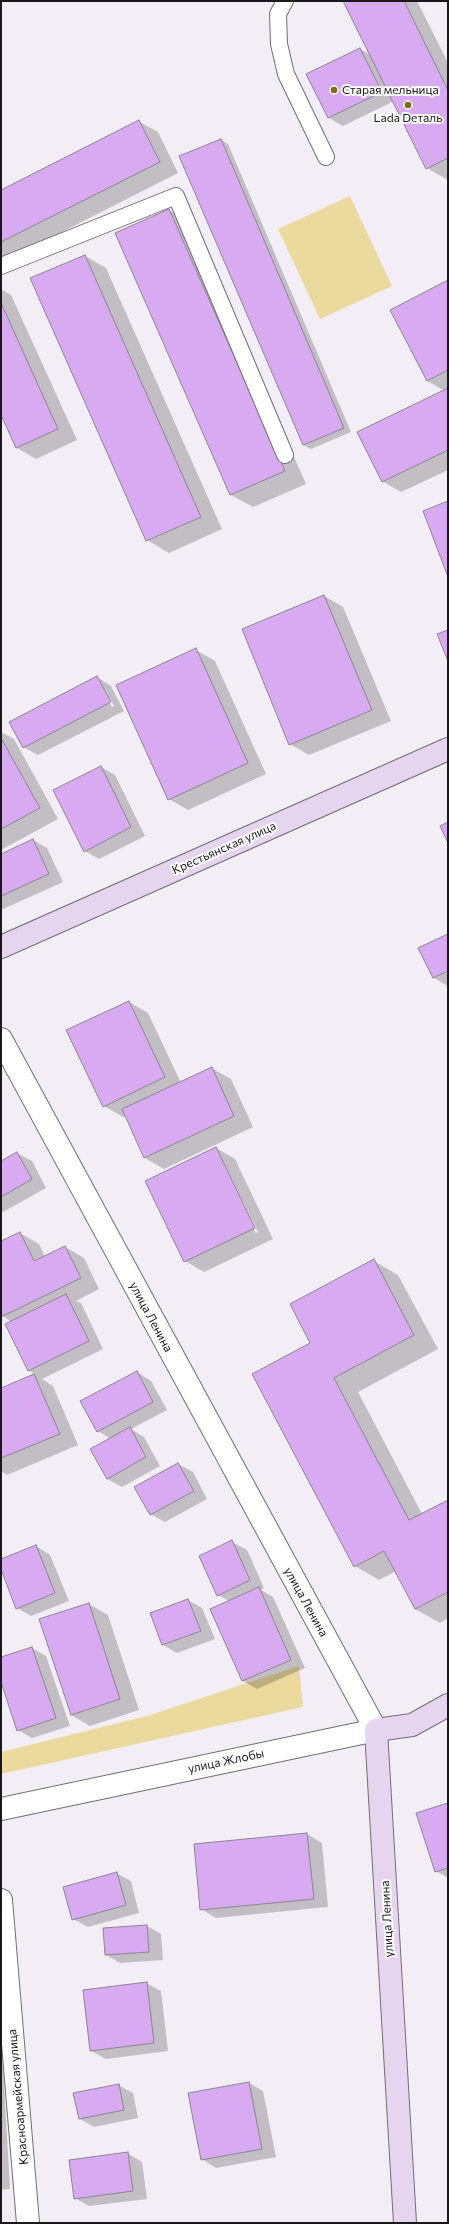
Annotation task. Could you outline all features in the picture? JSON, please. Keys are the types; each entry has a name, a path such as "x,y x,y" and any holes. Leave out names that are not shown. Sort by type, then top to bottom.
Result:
{"street":[{"name":"Крестьянская улица","path":"1,947 448,749"},
{"name":"улица Ленина","path":"1,1039 376,1730 405,2223"},
{"name":"улица Жлобы","path":"1,1809 376,1730 412,1725 448,1705"},
{"name":"Красноармейская улица","path":"1,1900 28,2223"}],"lane":[{"path":"285,1 278,14 279,44 286,74 326,157"},
{"path":"1,266 176,196 285,455"}],"shaded area":[{"path":"350,196 392,286 320,319 278,229"},
{"path":"299,1666 303,1707 1,1774 1,1752 147,1716"}],"building":[{"path":"343,1 404,1 448,90 448,158 426,169"},
{"path":"360,48 382,92 328,118 306,74"},
{"path":"139,120 160,162 1,242 1,190"},
{"path":"221,139 344,428 303,445 179,156"},
{"path":"169,209 285,471 230,495 115,233"},
{"path":"85,255 201,517 146,541 30,278"},
{"path":"448,280 448,370 427,381 390,310"},
{"path":"1,303 58,429 16,448 1,415"},
{"path":"448,388 448,450 382,482 357,432"},
{"path":"448,501 448,577 423,511"},
{"path":"324,595 372,710 289,745 242,629"},
{"path":"448,630 448,661 437,634"},
{"path":"196,648 248,763 168,800 116,685"},
{"path":"97,676 111,702 23,748 9,722"},
{"path":"1,738 40,808 1,829"},
{"path":"101,766 131,827 84,852 53,790"},
{"path":"448,822 448,843 440,826"},
{"path":"33,839 49,874 1,896 1,854"},
{"path":"448,934 448,971 433,978 418,948"},
{"path":"129,1001 165,1077 103,1107 66,1030"},
{"path":"212,1067 234,1116 144,1158 122,1109"},
{"path":"216,1147 255,1228 184,1262 145,1181"},
{"path":"17,1152 32,1179 1,1197 1,1161"},
{"path":"20,1232 34,1261 65,1246 81,1278 1,1317 1,1241"},
{"path":"374,1259 414,1335 334,1378 409,1520 448,1500 448,1592 415,1609 384,1551 354,1567 252,1374 310,1343 290,1304"},
{"path":"66,1294 89,1341 28,1371 5,1324"},
{"path":"137,1371 153,1402 97,1432 80,1401"},
{"path":"34,1374 60,1434 1,1458 1,1388"},
{"path":"130,1427 146,1457 107,1479 90,1449"},
{"path":"178,1463 194,1491 150,1515 134,1487"},
{"path":"232,1540 250,1580 217,1596 199,1556"},
{"path":"36,1545 55,1593 16,1609 1,1569 1,1559"},
{"path":"259,1587 291,1660 242,1681 210,1609"},
{"path":"188,1599 201,1631 162,1645 150,1613"},
{"path":"89,1603 120,1699 71,1715 39,1619"},
{"path":"32,1647 56,1718 17,1731 1,1682 1,1657"},
{"path":"448,1803 448,1868 435,1872 416,1813"},
{"path":"307,1833 314,1899 200,1910 194,1844"},
{"path":"117,1872 126,1905 72,1920 63,1887"},
{"path":"147,1925 149,1952 105,1955 103,1928"},
{"path":"147,1982 154,2043 90,2051 83,1990"},
{"path":"249,2082 262,2149 201,2160 188,2093"},
{"path":"119,2084 124,2110 79,2119 73,2093"},
{"path":"128,2152 133,2191 74,2199 69,2160"}],"place":[{"name":"Старая мельница","path":"334,90"},
{"name":"Lada Dеталь","path":"408,105"}]}
